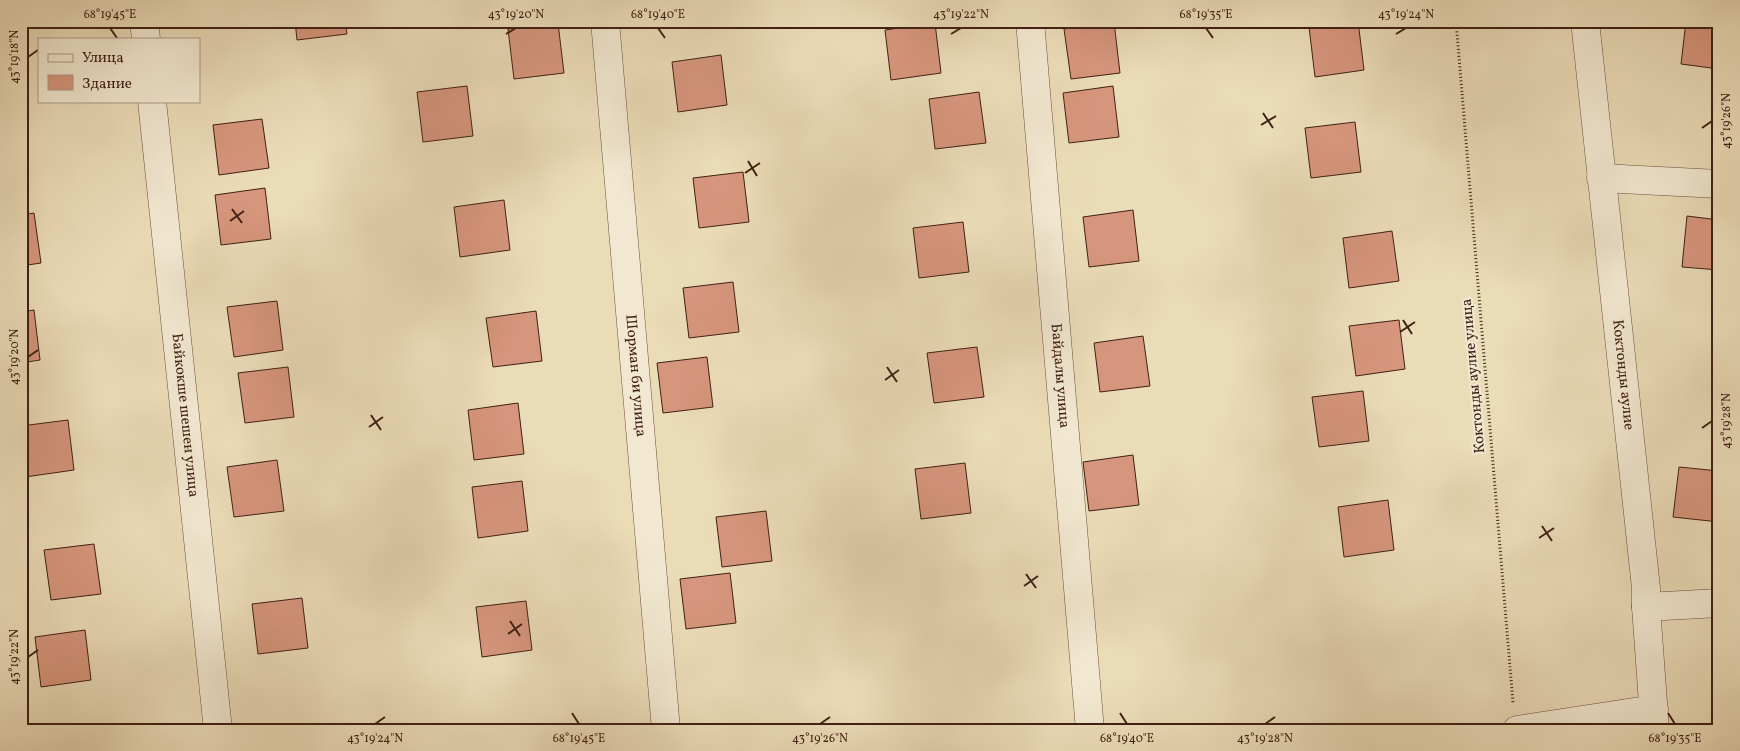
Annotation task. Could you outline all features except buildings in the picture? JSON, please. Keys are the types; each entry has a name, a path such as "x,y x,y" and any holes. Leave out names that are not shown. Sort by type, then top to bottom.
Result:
{"street":[{"path":"144,21 146,38"},
{"name":"Шорман би улица","path":"605,21 666,730"},
{"name":"Байдалы улица","path":"1030,21 1090,730"},
{"name":"Коктонды аулие","path":"1585,21 1646,588 1655,720"},
{"name":"Байкокше шешен улица","path":"152,102 218,730"},
{"path":"1601,178 1719,184"},
{"path":"1646,607 1719,603"},
{"path":"1515,720 1655,720"}],"path":[{"name":"Коктонды аулие улица","path":"1456,21 1515,720"}]}
